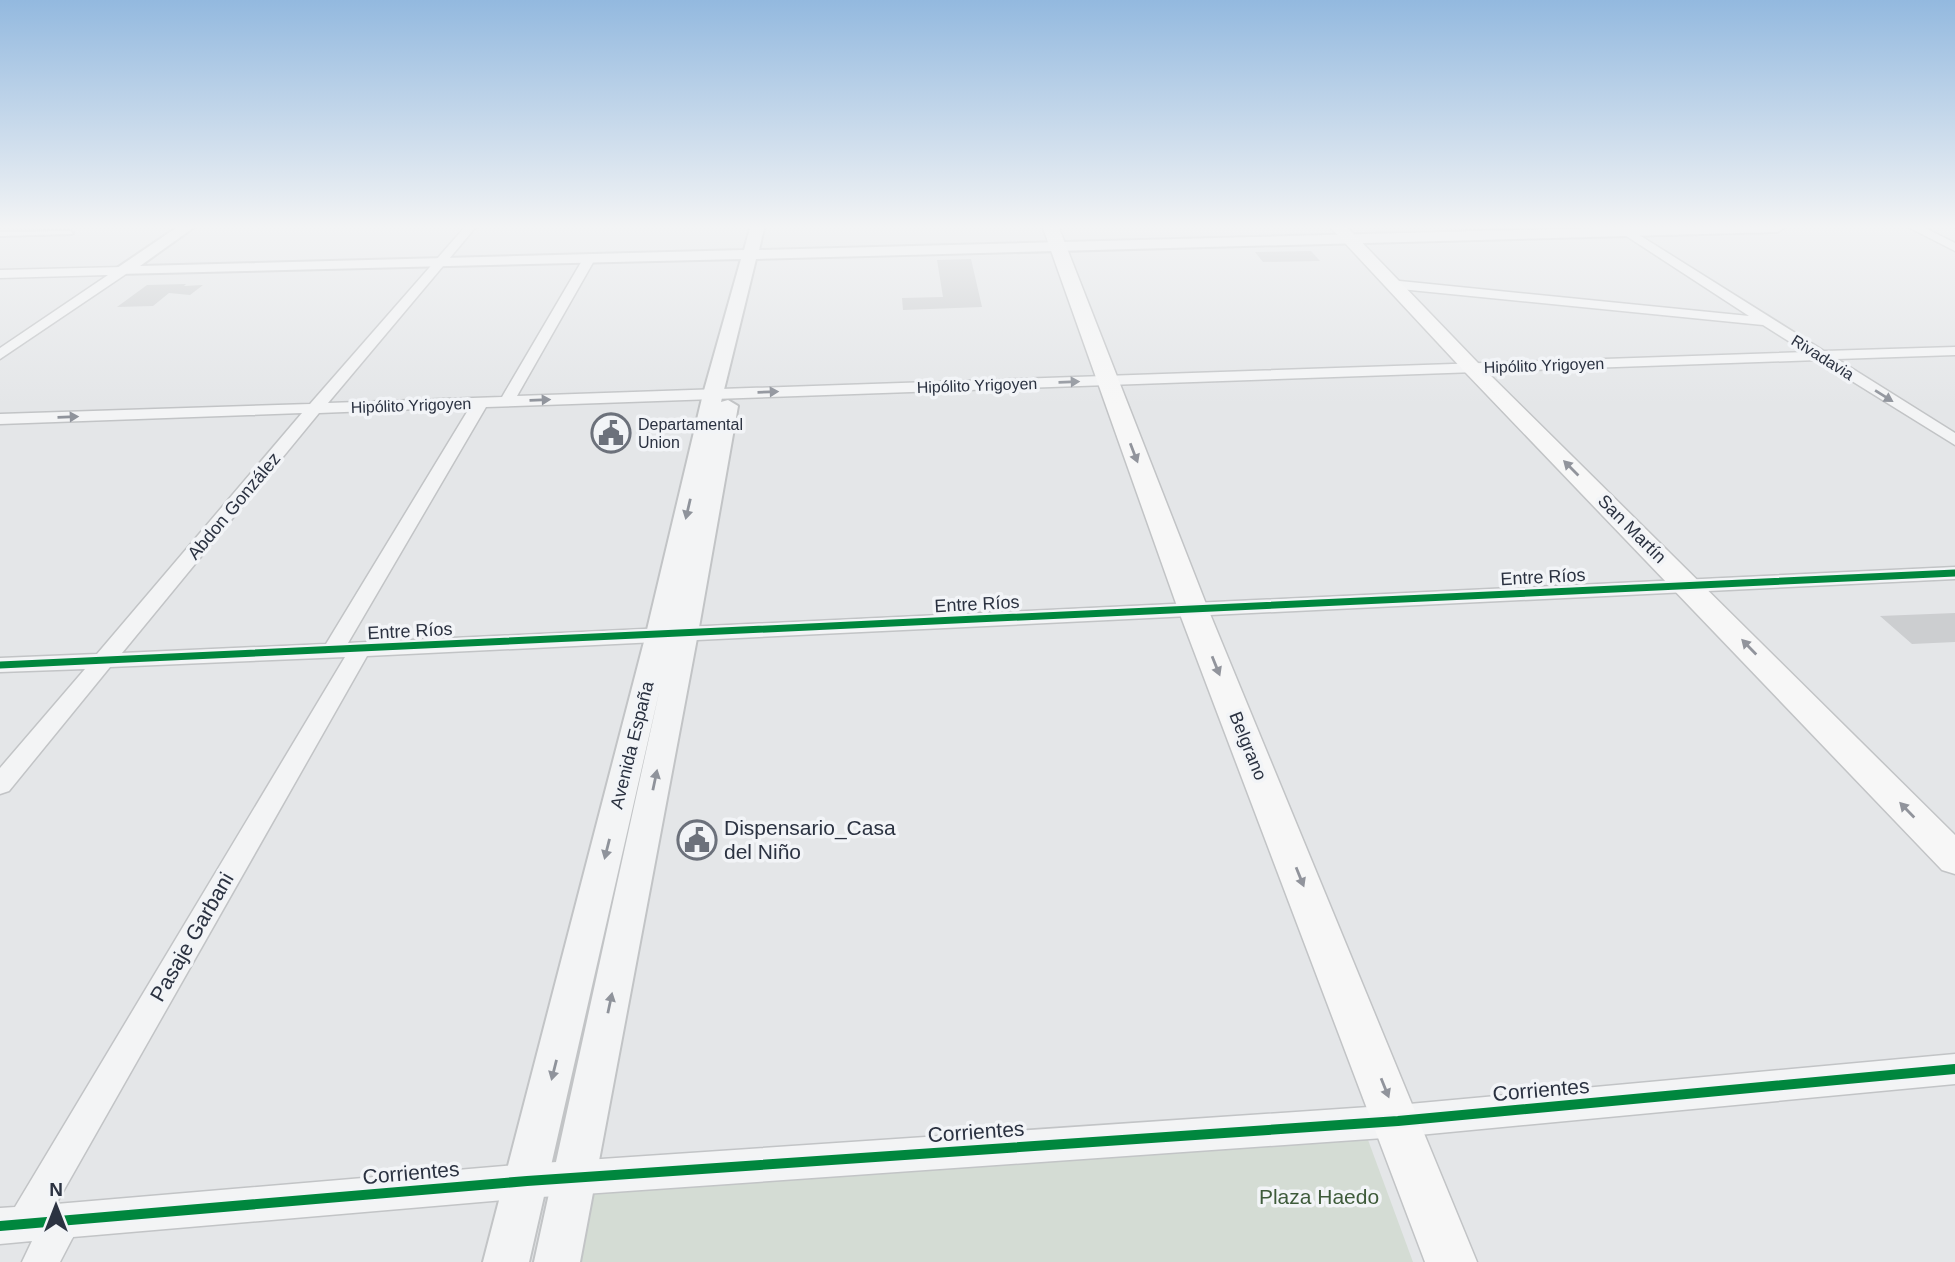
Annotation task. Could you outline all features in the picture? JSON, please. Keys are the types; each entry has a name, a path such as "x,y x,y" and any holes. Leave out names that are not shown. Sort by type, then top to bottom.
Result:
{"main road":[{"name":"Belgrano","path":"1072,287 1194,609 1398,1121 1451,1262"},
{"name":"San Martín","path":"1393,287 1955,859"}],"street":[{"path":"0,355 99,287"},
{"name":"Abdon González","path":"0,785 108,660 315,408 419,287"},
{"path":"507,401 573,287"},
{"name":"Avenida España","path":"557,1262 575,1177 672,634 722,394 749,287"},
{"path":"1419,287 1767,322"},
{"name":"Rivadavia","path":"1712,287 1955,440"},
{"name":"Hipólito Yrigoyen","path":"0,419 1955,351"},
{"name":"Pasaje Garbani","path":"12,1225 346,651 481,402"},
{"name":"Entre Ríos","path":"0,664 346,651 1955,573"},
{"name":"Avenida España","path":"506,1262 672,634"},
{"name":"Corrientes","path":"12,1225 575,1177 1398,1121 1955,1069"},
{"path":"40,1262 62,1222"}],"green space":[{"name":"Plaza Haedo","path":"1364,1129 1413,1262 568,1262 582,1190"}],"building":[{"path":"144,287 201,287 190,295 169,293 153,306 117,307"},
{"path":"941,287 977,287 982,307 903,310 902,298 943,297"},
{"path":"1955,613 1955,642 1912,644 1880,616"}],"cycle path":[{"path":"0,665 1955,573"},
{"path":"0,1226 527,1181 1398,1121 1955,1069"}],"place":[{"name":"Departamental Union","path":"611,433"},
{"name":"Dispensario_Casa del Niño","path":"697,840"}]}
